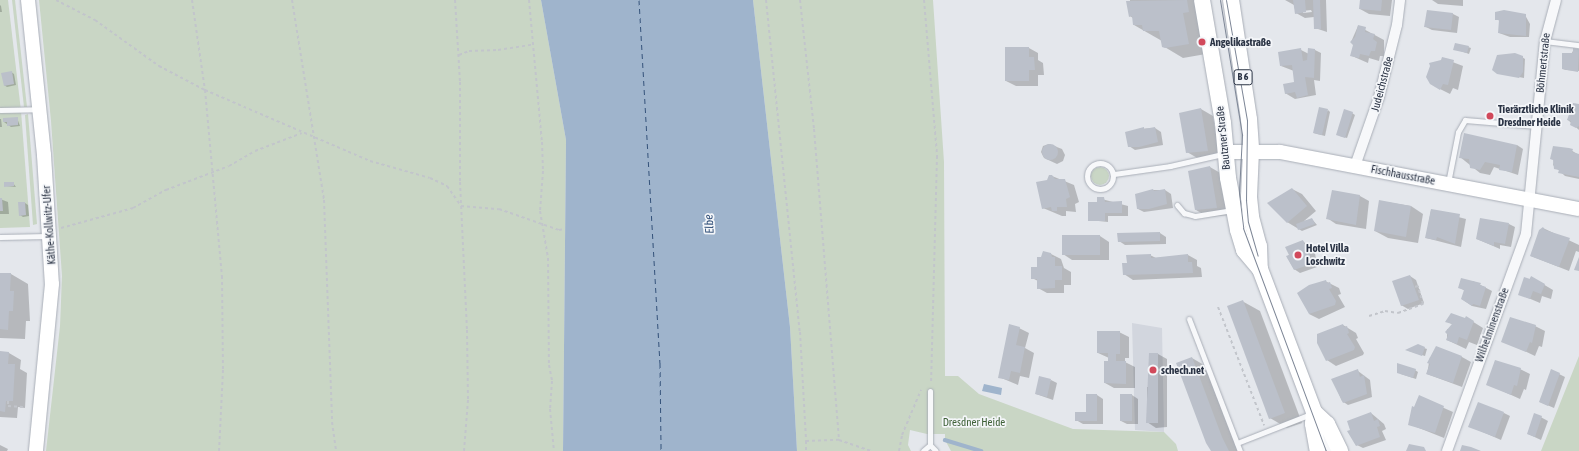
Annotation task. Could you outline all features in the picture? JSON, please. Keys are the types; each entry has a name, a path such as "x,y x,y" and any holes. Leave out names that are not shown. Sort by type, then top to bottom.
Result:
{"main road":[{"name":"Käthe-Kollwitz-Ufer","path":"28,0 54,232 51,292 36,451"},
{"name":"Bautzner Straße","path":"1202,0 1227,152 1228,178 1234,210 1244,250 1260,269"},
{"name":"Bautzner Straße","path":"1231,1 1249,119 1249,197 1251,217 1259,246 1260,269 1314,412 1313,424 1318,451"},
{"name":"Fischhausstraße","path":"1227,152 1272,151 1530,198 1579,209"},
{"name":"Bautzner Straße","path":"1314,412 1327,424 1340,451"}],"street":[{"name":"Judeichstraße","path":"1356,166 1379,97 1397,25 1400,0"},
{"name":"Böhmertstraße","path":"1530,198 1545,41 1556,0"},
{"name":"Wilhelminenstraße","path":"1447,451 1526,234 1530,198"}],"lane":[{"path":"1545,41 1579,45"},
{"path":"1233,58 1248,151 1243,197 1246,225"},
{"path":"0,110 40,109"},
{"path":"1448,184 1458,132 1465,120 1537,126"},
{"path":"1114,174 1177,164 1227,152"},
{"path":"1098,163 1106,164 1114,174 1112,183 1100,189 1092,186 1087,178 1088,170 1098,163"},
{"path":"1176,204 1184,213 1195,216 1234,210"},
{"path":"0,237 54,232"},
{"path":"1253,249 1260,269"},
{"path":"1189,319 1240,451"},
{"path":"930,391 930,445 936,451"},
{"path":"1237,444 1314,412 1329,451"},
{"path":"923,451 930,445"}],"path":[{"path":"56,0 95,20 159,66 205,90 370,161 430,178 447,186 461,206 499,210 559,230 566,229"},
{"path":"192,0 205,90 222,276 223,370 219,451"},
{"path":"292,0 316,139 324,200 332,422 336,451"},
{"path":"455,0 459,56 461,206 466,262 468,400 464,451"},
{"path":"528,0 534,44 542,142 543,170 540,211 548,258 549,354 552,381 550,409 554,451"},
{"path":"766,0 800,332 806,451"},
{"path":"800,0 814,129 839,440"},
{"path":"924,0 937,156 930,391"},
{"path":"459,56 468,51 498,50 534,44"},
{"path":"54,232 133,208 166,190 212,173 255,151 303,133"},
{"path":"1370,316 1386,311 1398,313 1424,304 1418,286 1414,287"},
{"path":"1218,307 1264,426"},
{"path":"926,383 931,378"},
{"path":"900,451 902,435 923,387"},
{"path":"8,401 8,406 22,407"},
{"path":"806,441 839,440 871,451"}],"shaded area":[{"path":"1132,323 1162,328 1164,432 1135,430"}],"green space":[{"path":"0,0 8,0 21,111 30,227 0,228"},
{"path":"12,0 15,0 27,107 24,107"},
{"path":"39,0 541,0 566,140 563,451 46,451 60,326 62,276 51,121"},
{"name":"Dresdner Heide","path":"753,0 933,0 944,162 945,376 958,376 979,394 1073,429 1164,432 1176,444 1178,451 951,451 945,440 945,434 927,434 910,430 908,445 911,451 797,451 790,327"},
{"path":"28,114 37,224 33,225 25,115"},
{"path":"1100,167 1106,170 1109,176 1106,182 1100,185 1094,182 1091,176 1094,170"},
{"path":"1579,356 1579,451 1541,451"}],"water":[{"name":"Elbe","path":"541,0 753,0 790,327 797,451 563,451 566,140"},
{"path":"984,384 1002,388 1001,395 982,391"}],"building":[{"path":"1187,0 1189,12 1183,13 1189,44 1165,48 1162,47 1159,31 1143,31 1142,25 1133,25 1132,16 1129,17 1126,1"},
{"path":"1293,0 1305,0 1306,12 1295,14"},
{"path":"1313,0 1320,0 1321,29 1314,29"},
{"path":"1360,0 1382,0 1381,11 1359,9"},
{"path":"1427,10 1453,13 1451,30 1424,27"},
{"path":"1504,10 1526,14 1526,36 1498,33 1499,20 1495,20 1495,12"},
{"path":"1358,25 1366,27 1365,32 1375,34 1373,39 1377,42 1375,51 1371,51 1369,56 1360,54 1359,58 1350,56 1353,45 1350,42 1355,37"},
{"path":"1455,43 1469,46 1467,53 1453,50"},
{"path":"1005,47 1029,47 1029,57 1034,57 1035,70 1029,70 1029,81 1005,81"},
{"path":"1301,48 1303,61 1307,60 1308,48 1315,49 1314,78 1305,77 1308,95 1297,98 1295,92 1285,94 1283,84 1294,82 1292,65 1280,66 1278,52"},
{"path":"1573,48 1579,49 1578,72 1562,69 1562,53 1573,53"},
{"path":"1515,53 1523,56 1523,72 1519,78 1497,74 1492,70 1497,55"},
{"path":"1442,57 1454,60 1448,85 1443,84 1440,90 1430,84 1426,77 1430,66 1429,63 1441,60"},
{"path":"12,71 14,84 4,86 1,73"},
{"path":"1573,103 1579,104 1579,126 1576,128 1570,125 1571,121 1567,120"},
{"path":"1319,107 1328,109 1322,135 1313,133"},
{"path":"1201,108 1208,151 1186,153 1179,113"},
{"path":"1344,109 1353,112 1345,138 1336,135"},
{"path":"18,117 18,125 7,126 7,122 3,122 3,118"},
{"path":"1144,127 1144,129 1155,127 1158,142 1139,147 1128,147 1125,132"},
{"path":"1464,133 1517,145 1512,172 1499,170 1500,165 1485,162 1480,170 1470,168 1469,159 1459,158"},
{"path":"1047,144 1053,144 1058,149 1056,158 1053,160 1047,160 1042,155 1042,149"},
{"path":"1553,146 1573,149 1572,152 1579,154 1579,177 1558,173 1559,170 1554,169 1553,160 1550,159"},
{"path":"1210,166 1217,208 1195,210 1188,171"},
{"path":"1049,175 1052,175 1055,179 1065,179 1070,197 1066,199 1067,207 1057,207 1057,211 1052,211 1051,207 1042,209 1036,182 1047,180"},
{"path":"4,182 14,182 14,186 4,187"},
{"path":"1292,188 1307,206 1287,223 1267,203"},
{"path":"1153,189 1154,191 1165,189 1167,204 1149,209 1137,209 1135,194"},
{"path":"1332,190 1360,195 1356,225 1326,219"},
{"path":"1097,197 1104,197 1105,202 1122,201 1122,213 1105,213 1105,221 1088,221 1088,202 1097,202"},
{"path":"0,198 2,198 3,211 0,211"},
{"path":"1379,200 1411,206 1406,237 1374,231"},
{"path":"18,202 25,202 26,215 19,216"},
{"path":"1431,209 1460,214 1455,244 1437,237 1436,240 1425,238"},
{"path":"1312,218 1315,224 1298,230 1296,224"},
{"path":"1480,218 1509,223 1505,244 1494,242 1494,246 1476,239"},
{"path":"1543,227 1545,230 1570,238 1559,267 1530,256 1539,230"},
{"path":"1160,232 1160,241 1118,242 1117,233"},
{"path":"1062,235 1100,235 1100,255 1062,255"},
{"name":"Hotel Villa Loschwitz","path":"1303,240 1306,249 1309,248 1311,264 1294,270 1286,256 1289,255 1285,247"},
{"path":"1043,251 1051,253 1052,257 1055,257 1055,266 1062,266 1062,280 1055,280 1055,288 1037,289 1037,279 1031,279 1031,267 1037,267 1037,257 1041,257"},
{"path":"1151,254 1151,258 1188,254 1188,262 1192,262 1193,273 1123,275 1122,263 1127,263 1126,255"},
{"path":"1579,257 1579,271 1574,270"},
{"path":"0,273 11,273 10,291 14,291 13,311 9,311 8,330 0,329"},
{"path":"1410,275 1419,300 1401,306 1392,281"},
{"path":"1531,276 1545,284 1541,294 1533,291 1530,299 1518,295 1524,277 1530,279"},
{"path":"1461,278 1481,283 1480,285 1486,287 1480,306 1473,304 1472,306 1461,299 1464,290 1458,288"},
{"path":"1326,280 1327,283 1330,282 1332,288 1329,289 1336,301 1335,305 1309,314 1297,293 1309,285"},
{"path":"1243,300 1285,413 1269,419 1227,306"},
{"path":"1451,313 1465,318 1466,316 1474,321 1467,340 1459,337 1457,344 1446,340 1448,335 1445,332 1452,324 1445,322"},
{"path":"1510,317 1536,325 1532,343 1530,342 1526,352 1501,342"},
{"path":"1009,324 1020,327 1016,345 1025,347 1020,373 1011,371 1009,380 998,378"},
{"path":"1343,324 1344,327 1347,326 1349,333 1347,334 1355,347 1354,350 1326,361 1317,343 1317,334"},
{"path":"1097,331 1120,331 1120,354 1116,354 1116,361 1126,361 1126,384 1104,383 1104,361 1108,361 1108,353 1097,353"},
{"path":"1418,344 1425,347 1422,356 1405,350"},
{"path":"1436,346 1462,356 1453,383 1426,374 1430,364 1427,363"},
{"path":"0,351 9,352 8,364 15,364 13,401 6,401 5,412 0,411"},
{"path":"1149,353 1158,353 1158,423 1146,423"},
{"path":"1192,357 1222,437 1229,451 1211,451 1206,443 1176,363"},
{"path":"1495,360 1521,368 1517,386 1514,385 1511,395 1486,385"},
{"path":"1397,363 1416,369 1413,378 1397,373"},
{"path":"1358,369 1360,377 1364,375 1367,394 1343,403 1331,379"},
{"path":"1551,369 1560,373 1548,406 1539,402"},
{"path":"1039,376 1051,379 1047,397 1035,394"},
{"path":"1086,394 1097,394 1097,421 1075,421 1075,412 1086,412"},
{"path":"1120,394 1132,394 1132,421 1120,421"},
{"path":"1419,395 1444,406 1435,433 1408,425 1412,406 1414,407"},
{"path":"1478,402 1504,412 1495,437 1468,427"},
{"path":"1371,412 1374,421 1378,419 1380,426 1377,427 1380,437 1356,446 1347,431 1350,430 1347,421"},
{"path":"1534,413 1542,416 1535,437 1527,434"},
{"path":"1409,444 1424,447 1426,451 1406,451"},
{"path":"1462,445 1471,447 1481,451 1460,451"}],"waterway":[{"path":"945,440 981,451"}],"ferry route":[{"path":"639,0 660,363 661,451"}],"tram line":[{"path":"1220,0 1242,135 1239,193 1243,228 1326,451"},
{"path":"1226,0 1247,120 1246,200 1248,222 1258,256"}],"place":[{"name":"Angelikastraße","path":"1202,42"},
{"name":"Tierärztliche Klinik Dresdner Heide","path":"1490,116"},
{"name":"Hotel Villa Loschwitz","path":"1298,255"},
{"name":"schech.net","path":"1153,370"}]}
